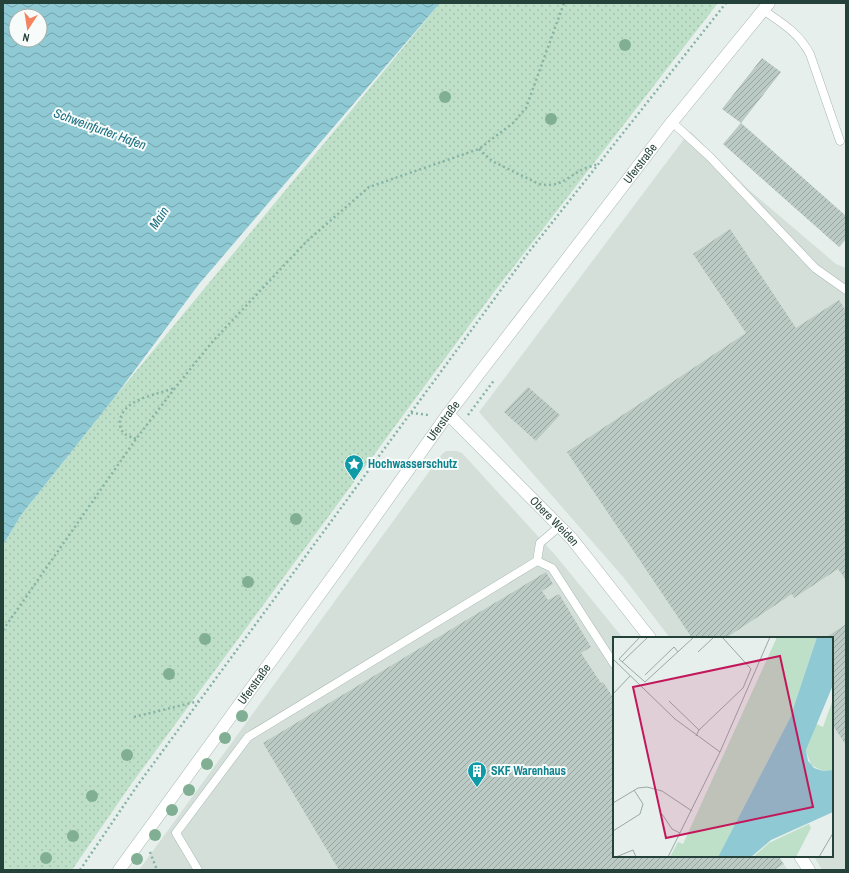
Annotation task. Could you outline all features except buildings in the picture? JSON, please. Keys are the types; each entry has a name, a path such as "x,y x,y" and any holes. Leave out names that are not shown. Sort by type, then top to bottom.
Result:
{"street":[{"name":"Uferstraße","path":"119,870 338,569 446,416 672,122 766,7"},
{"name":"Obere Weiden","path":"446,416 572,539 649,637"},
{"path":"801,857 810,870"}],"lane":[{"path":"766,7 804,41 810,54 840,141"},
{"path":"672,122 710,157 815,268 846,290"},
{"path":"538,561 540,543 560,526"},
{"path":"538,561 552,568 613,662"},
{"path":"198,870 176,833 248,737 538,561"}],"path":[{"path":"3,630 136,439 175,388 213,341 306,242 369,187 479,149 513,123 526,108 564,3"},
{"path":"80,870 137,786 410,412 528,254 726,3"},
{"path":"479,149 492,161 539,184 547,186 560,184 584,169 599,164"},
{"path":"136,439 126,436 122,432 120,422 124,410 131,404 140,400 175,388"},
{"path":"410,412 446,416"},
{"path":"134,717 199,701"}],"shaded area":[{"path":"690,131 749,190 836,264 846,268 846,870 822,870 815,857 833,857 833,637 669,637 624,578 479,412"},
{"path":"446,451 457,451 462,453 556,556 622,637 613,637 613,857 779,857 788,870 139,870 442,454"}],"green space":[{"path":"440,3 718,3 494,292 132,783 72,870 3,870 3,545 21,515 114,398"}],"water":[{"path":"3,3 440,3 199,284 114,398 21,515 3,545"}],"place":[{"name":"Hochwasserschutz","path":"354,481"},
{"name":"SKF Warenhaus","path":"477,788"}],"water label":[{"name":"Schweinfurter Hafen","path":"100,129"},
{"name":"Main","path":"159,218"}]}
